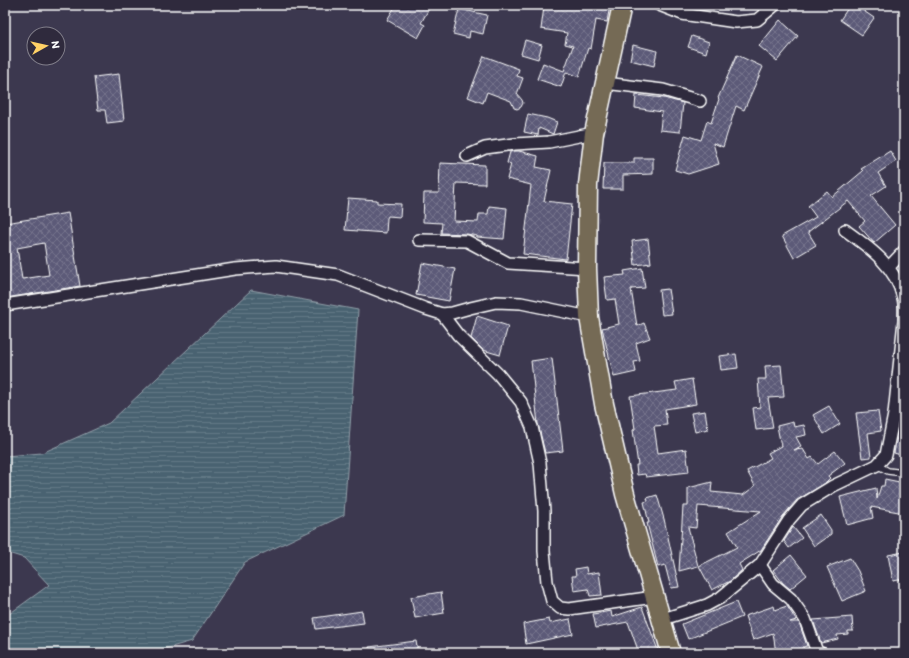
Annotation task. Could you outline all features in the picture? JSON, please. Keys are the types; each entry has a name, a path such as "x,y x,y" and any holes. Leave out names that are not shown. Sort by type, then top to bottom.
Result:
{"main road":[{"path":"622,5 594,133 588,185 588,317 606,412 625,494 660,620 671,653"}],"street":[{"path":"659,5 682,14 736,22 757,20 775,5"},
{"path":"605,83 663,90 700,101"},
{"path":"467,156 485,148 549,142 594,133"},
{"path":"660,620 707,605 720,598 760,565 789,520 802,505 833,486 877,465 886,455 890,440 904,320 904,299 899,285 889,267 874,252 845,230"},
{"path":"419,240 467,241 508,263 587,268"},
{"path":"889,267 904,251"},
{"path":"5,305 235,269 276,266 338,275 442,314 496,302 521,303 588,317"},
{"path":"442,314 458,335 498,374 521,402 532,427 540,463 544,511 544,551 547,582 552,601 560,608 569,609 654,597"},
{"path":"760,565 773,584 791,599 805,619 817,652 820,653"}],"lane":[{"path":"877,465 888,471 904,473"}],"water":[{"path":"251,290 358,310 344,515 245,562 192,641 151,653 5,653 5,617 49,585 24,558 5,552 5,456 42,453 109,423"}],"building":[{"path":"396,5 431,5 421,23 425,25 418,38 387,20"},
{"path":"547,5 610,5 607,22 596,20 591,49 588,48 579,77 566,72 561,87 537,79 543,63 564,71 573,46 565,44 567,33 541,29 544,7 547,7"},
{"path":"850,5 855,5 874,18 862,35 840,20"},
{"path":"459,9 487,15 483,34 470,31 469,38 453,34"},
{"path":"780,20 798,36 777,61 759,46"},
{"path":"692,36 709,42 706,53 688,47"},
{"path":"525,40 542,45 538,59 521,54"},
{"path":"633,45 657,51 654,66 630,60"},
{"path":"737,55 763,67 744,110 736,106 723,147 713,143 719,164 688,174 675,170 685,135 701,140 707,121 711,123 719,99 718,98"},
{"path":"484,56 519,69 517,76 523,78 517,94 523,103 521,107 517,109 514,108 511,101 487,92 483,103 468,97"},
{"path":"119,74 124,121 107,123 105,110 98,110 94,77"},
{"path":"636,95 664,98 683,103 680,132 660,130 662,112 635,108"},
{"path":"528,114 557,122 553,134 539,128 538,135 524,132"},
{"path":"513,151 538,156 536,167 551,170 544,201 572,204 566,259 523,254 531,185 507,179 511,164 507,163 510,152"},
{"path":"890,151 896,161 878,173 886,186 871,196 895,225 874,243 859,226 865,221 848,201 808,232 816,245 794,258 782,236 816,217 808,206 827,191 832,197 863,171 861,169"},
{"path":"634,158 653,158 653,174 623,175 623,189 603,189 604,163 634,163"},
{"path":"440,163 485,165 485,184 456,183 454,221 478,222 479,214 488,214 489,206 507,208 504,239 477,237 467,234 441,233 442,223 423,222 424,193 439,193"},
{"path":"348,198 377,200 377,203 401,204 400,217 388,216 386,233 345,230"},
{"path":"68,213 80,286 6,298 5,223","holes":["44,243 49,275 22,279 17,248"]},
{"path":"648,239 651,263 635,265 632,241"},
{"path":"422,263 455,269 449,301 416,295"},
{"path":"642,268 645,288 631,289 637,326 644,323 650,338 636,343 640,361 634,362 636,372 614,377 602,328 619,324 615,299 607,300 604,277 625,275 624,271"},
{"path":"668,289 672,314 662,315 659,290"},
{"path":"477,316 508,326 500,355 483,350 471,338"},
{"path":"736,354 738,368 721,370 719,356"},
{"path":"552,358 563,451 545,453 538,424 531,361"},
{"path":"781,365 784,397 768,398 773,428 756,430 753,408 760,407 758,379 766,379 765,366"},
{"path":"692,379 696,404 665,409 667,425 654,426 658,453 686,449 689,472 646,477 645,474 637,475 636,465 638,465 633,430 635,429 630,396 677,390 675,382"},
{"path":"829,406 840,424 824,434 813,415"},
{"path":"902,409 904,409 904,456 894,453"},
{"path":"705,411 708,429 695,432 691,413"},
{"path":"878,411 881,431 868,433 871,457 862,458 856,413"},
{"path":"793,422 794,427 804,425 806,435 796,437 801,446 794,450 803,449 809,459 812,457 818,464 835,451 845,463 828,476 830,478 824,484 797,500 783,516 761,550 739,564 742,570 730,581 712,590 699,566 737,547 728,532 761,511 698,506 696,528 688,527 698,566 679,571 683,506 688,506 688,488 712,482 711,492 743,495 755,486 747,471 771,458 768,453 781,446 777,426"},
{"path":"885,479 904,483 904,513 871,507 873,518 847,525 840,497 876,488 877,499 881,486 884,486"},
{"path":"657,495 664,519 679,587 671,588 665,565 658,567 647,523 649,523 644,502 648,501 647,498"},
{"path":"821,515 831,530 831,534 814,546 802,528"},
{"path":"793,527 802,538 789,548 784,541"},
{"path":"904,552 904,579 893,581 888,555"},
{"path":"791,555 807,575 790,589 783,583 773,570"},
{"path":"850,558 858,571 866,591 842,601 827,567"},
{"path":"586,567 587,574 599,572 602,595 590,596 588,589 574,591 572,576 576,576 575,569"},
{"path":"441,592 444,613 415,618 411,597"},
{"path":"736,602 742,617 688,639 682,624"},
{"path":"774,606 775,610 787,606 796,620 790,622 799,622 807,646 803,647 804,653 776,653 773,633 753,640 745,616"},
{"path":"642,607 659,653 639,653 628,622 596,628 593,614 611,611 612,617"},
{"path":"362,611 364,623 316,629 314,618"},
{"path":"852,617 853,631 848,631 848,634 837,635 838,639 821,643 813,620"},
{"path":"549,619 550,623 570,619 573,634 526,644 523,624"},
{"path":"416,641 418,653 370,653 369,647"}]}
